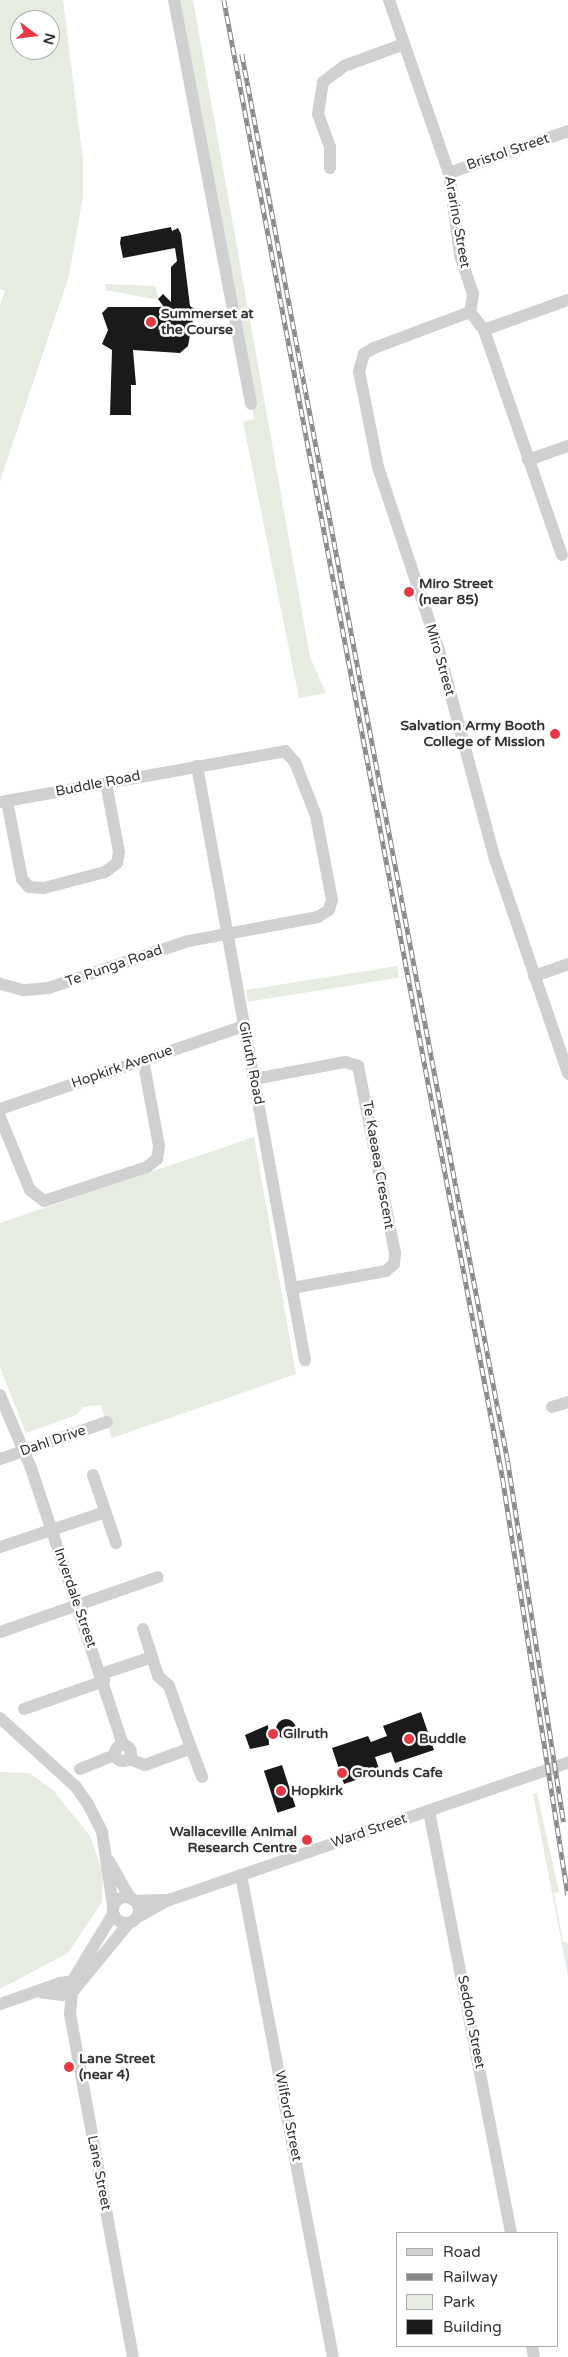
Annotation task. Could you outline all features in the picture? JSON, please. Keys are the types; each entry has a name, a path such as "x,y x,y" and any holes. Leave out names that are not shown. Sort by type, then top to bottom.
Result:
{"street":[{"path":"174,0 251,404"},
{"name":"Ararino Street","path":"389,0 449,173 460,255 473,294 470,312"},
{"path":"330,168 330,147 318,114 323,82 344,66 404,44"},
{"name":"Bristol Street","path":"449,173 568,131"},
{"path":"484,330 568,300"},
{"path":"470,312 484,330 562,555"},
{"name":"Miro Street","path":"470,312 374,348 364,354 358,364 378,467 431,625 495,859 568,1074"},
{"path":"528,460 568,446"},
{"name":"Buddle Road","path":"3,802 277,750 290,755 317,820 331,895 330,906 321,916 228,934"},
{"name":"Gilruth Road","path":"196,766 292,1288 300,1353"},
{"path":"3,802 22,879 29,887 44,888 105,872 117,863 119,852 106,783"},
{"name":"Te Punga Road","path":"0,984 23,990 48,988 188,941 228,934"},
{"path":"534,976 568,964"},
{"name":"Hopkirk Avenue","path":"0,1109 244,1026"},
{"path":"0,1117 30,1190 44,1201 148,1168 157,1159 159,1146 143,1060"},
{"name":"Te Kaeaea Crescent","path":"254,1079 345,1062 358,1066 395,1253 394,1264 386,1271 292,1288"},
{"path":"0,1395 23,1451"},
{"path":"552,1407 568,1402"},
{"name":"Dahl Drive","path":"0,1459 107,1422"},
{"name":"Inverdale Street","path":"23,1451 102,1677 119,1750 131,1750 129,1759 145,1765 191,1748"},
{"path":"93,1475 116,1544"},
{"path":"0,1547 105,1512"},
{"path":"0,1632 158,1577"},
{"path":"143,1629 158,1676 169,1686 202,1777"},
{"path":"24,1708 152,1657"},
{"path":"0,1718 76,1787 95,1816 109,1861 113,1910 120,1923 132,1921 139,1909 109,1861"},
{"path":"80,1769 119,1750"},
{"name":"Ward Street","path":"74,1990 132,1921 169,1900 568,1763"},
{"name":"Seddon Street","path":"429,1811 511,2232"},
{"name":"Wilford Street","path":"241,1875 333,2357"},
{"path":"0,2004 40,1992 62,1995 74,1990 74,1980 113,1910 122,1897 133,1899"},
{"name":"Ward Street","path":"133,1899 169,1900"},
{"name":"Lane Street","path":"74,1990 70,2014 78,2066 133,2357"}],"green space":[{"path":"0,0 63,0 83,160 83,196 69,276 0,481 0,305 5,291 0,289"},
{"path":"179,0 193,0 310,657 326,693 299,698 243,422 254,419"},
{"path":"106,284 155,286 159,300 105,290"},
{"path":"397,966 399,978 248,1002 246,990"},
{"path":"254,1137 296,1374 112,1438 101,1405 83,1407 76,1415 26,1433 0,1368 0,1223"},
{"path":"0,1772 29,1773 53,1790 90,1836 103,1873 102,1902 68,1953 0,1989"},
{"path":"537,1793 559,1892 554,1893 563,1941 568,1943 568,1976 533,1794"}],"building":[{"name":"Summerset at the Course","path":"171,227 172,231 178,228 181,234 190,306 195,309 188,346 180,353 133,350 136,385 131,385 131,415 110,415 112,350 102,344 108,330 102,313 108,307 164,307 158,299 163,294 171,302 171,267 177,261 175,248 123,258 120,243 121,237"},
{"path":"421,1712 434,1750 395,1763 391,1752 375,1757 380,1772 344,1784 332,1748 368,1736 371,1742 387,1736 383,1726"},
{"path":"286,1719 293,1722 296,1729 293,1736 286,1739 279,1736 276,1729 279,1722"},
{"path":"268,1725 269,1745 250,1749 245,1735"},
{"name":"Hopkirk","path":"282,1765 296,1807 278,1813 264,1771"}],"railway":[{"path":"224,0 503,1480 568,1895"},
{"path":"242,54 508,1462 564,1822"}],"place":[{"name":"Summerset at the Course","path":"151,322"},
{"name":"Miro Street (near 85)","path":"409,592"},
{"name":"Salvation Army Booth College of Mission","path":"555,734"},
{"name":"Gilruth","path":"273,1734"},
{"name":"Buddle","path":"409,1739"},
{"name":"Grounds Cafe","path":"342,1773"},
{"name":"Hopkirk","path":"281,1791"},
{"name":"Wallaceville Animal Research Centre","path":"307,1840"},
{"name":"Lane Street (near 4)","path":"69,2067"}]}
